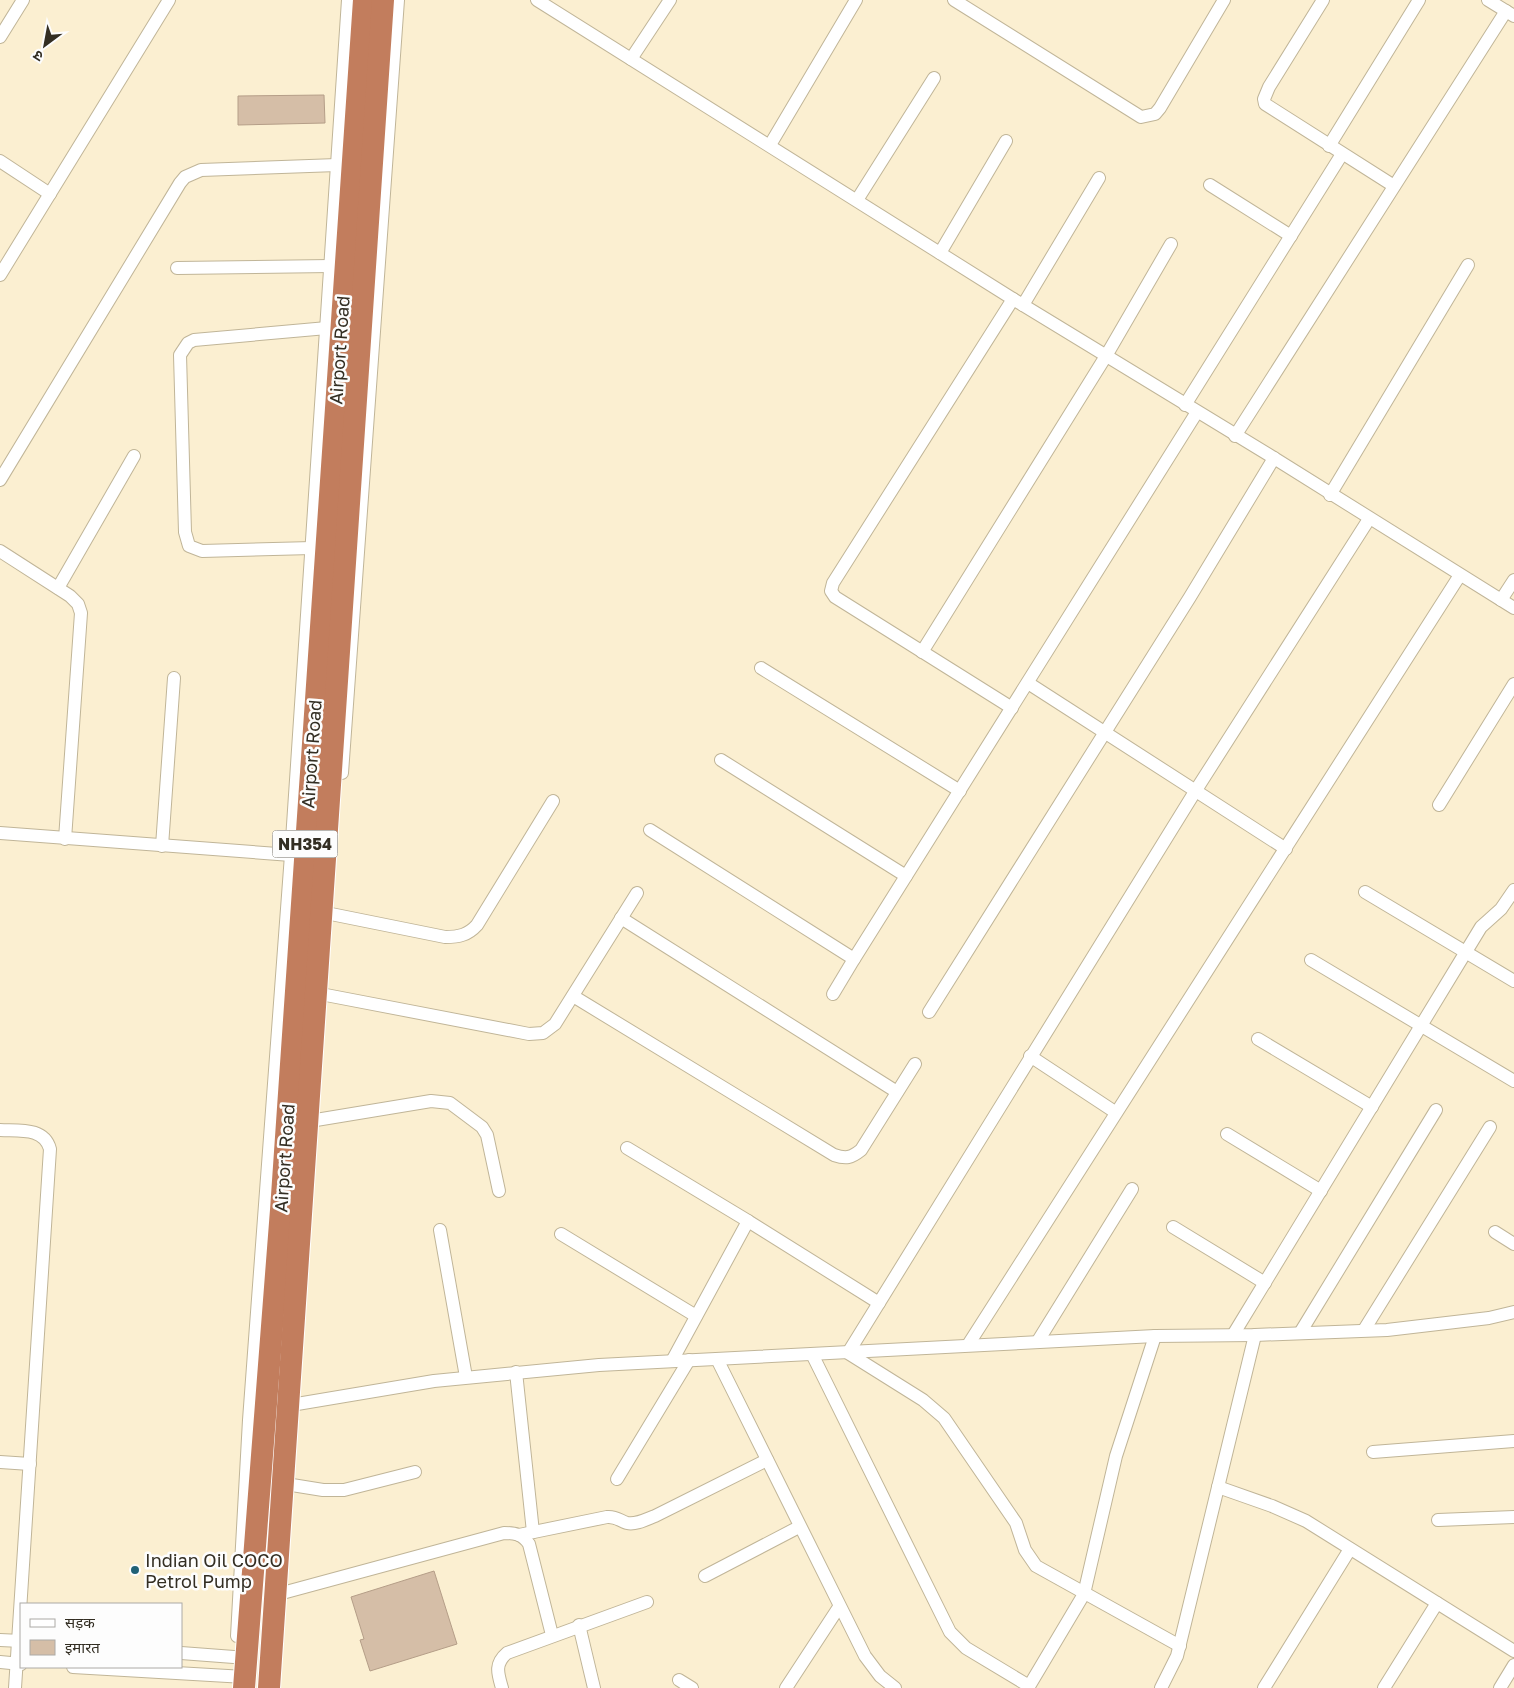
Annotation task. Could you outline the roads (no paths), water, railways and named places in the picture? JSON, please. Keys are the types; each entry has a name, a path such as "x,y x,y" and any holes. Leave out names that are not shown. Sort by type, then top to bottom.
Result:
{"highway":[{"name":"Airport Road","path":"240,1674 244,1601 281,1210 297,855 364,0"},
{"name":"Airport Road","path":"269,1688 281,1593 383,0"},
{"path":"244,1601 281,1593"}],"street":[{"path":"0,37 23,0"},
{"path":"0,275 169,0"},
{"path":"0,833 297,855 312,548 348,0"},
{"path":"279,1688 281,1593 292,1485 316,1120 369,414 378,241 398,0"},
{"path":"537,0 1018,302 1235,436 1274,458 1330,495 1514,608"},
{"path":"632,59 670,0"},
{"path":"770,145 856,0"},
{"path":"954,0 1140,117 1155,114 1160,108 1224,0"},
{"path":"1323,0 1264,100 1268,108 1394,186"},
{"path":"1329,146 1419,0"},
{"path":"1235,436 1394,186 1510,14 1488,0"},
{"path":"857,200 934,78"},
{"path":"940,253 1006,141"},
{"path":"1185,405 1342,154"},
{"path":"0,161 50,194"},
{"path":"0,480 140,247 186,177 201,170 336,165"},
{"path":"1012,708 835,597 832,594 832,587 1099,178"},
{"path":"1210,185 1291,236"},
{"path":"922,652 1106,356 1171,244"},
{"path":"1330,495 1468,265"},
{"path":"177,268 331,266"},
{"path":"312,548 202,551 189,546 185,532 180,355 188,343 194,340 327,328"},
{"path":"833,994 1197,412"},
{"path":"58,588 134,456"},
{"path":"928,1012 1105,732 1274,458"},
{"path":"848,1353 1196,790 1369,519"},
{"path":"0,551 58,588 78,604 81,613 65,838"},
{"path":"968,1345 1115,1112 1286,849 1460,575"},
{"path":"1501,600 1514,580"},
{"path":"761,668 960,791"},
{"path":"162,846 174,678"},
{"path":"1028,683 1286,849"},
{"path":"1439,805 1514,684"},
{"path":"721,760 906,876"},
{"path":"331,914 445,937 459,937 471,932 553,802"},
{"path":"650,830 854,959"},
{"path":"1233,1335 1466,952 1487,920 1500,909 1514,890"},
{"path":"1365,892 1514,981"},
{"path":"326,995 536,1035 550,1030 637,893"},
{"path":"621,918 897,1092"},
{"path":"1311,960 1514,1081"},
{"path":"573,996 834,1155 844,1158 853,1156 861,1150 915,1064"},
{"path":"1258,1039 1372,1107"},
{"path":"1030,1056 1115,1112"},
{"path":"316,1120 431,1101 444,1101 474,1120 485,1130 499,1191"},
{"path":"1300,1333 1436,1110"},
{"path":"1364,1330 1490,1127"},
{"path":"0,1130 38,1133 48,1142 50,1149 21,1603"},
{"path":"1227,1134 1321,1191"},
{"path":"627,1148 879,1303"},
{"path":"1038,1342 1132,1189"},
{"path":"672,1361 748,1222"},
{"path":"1173,1227 1265,1283"},
{"path":"440,1230 466,1377"},
{"path":"1496,1232 1514,1244"},
{"path":"561,1234 696,1316"},
{"path":"297,1404 466,1377 516,1372 672,1361 848,1353 968,1345 1155,1336 1255,1335 1364,1330 1440,1324 1514,1312"},
{"path":"1161,1688 1173,1667 1180,1646 1255,1335"},
{"path":"812,1354 950,1632 966,1648 1029,1687 1084,1594 1116,1456 1155,1336"},
{"path":"848,1353 923,1400 944,1418 1016,1523 1031,1561 1084,1594 1180,1646"},
{"path":"717,1359 839,1607 872,1667 896,1688"},
{"path":"616,1479 690,1360"},
{"path":"516,1372 533,1532"},
{"path":"1374,1452 1514,1441"},
{"path":"281,1593 504,1533 519,1535 607,1517 629,1523 646,1519 767,1460"},
{"path":"0,1462 30,1464"},
{"path":"292,1485 322,1490 344,1490 415,1472"},
{"path":"1218,1487 1295,1516 1514,1651"},
{"path":"1438,1520 1514,1517"},
{"path":"705,1576 799,1526"},
{"path":"519,1535 528,1544 552,1636"},
{"path":"1264,1688 1350,1549"},
{"path":"502,1688 497,1667 502,1657 507,1653 579,1625 647,1602"},
{"path":"1384,1688 1437,1603"},
{"path":"786,1688 839,1607"},
{"path":"15,1688 19,1663 20,1625"},
{"path":"579,1625 594,1688"},
{"path":"0,1640 19,1641"},
{"path":"182,1653 240,1674"},
{"path":"0,1662 19,1663"},
{"path":"1500,1688 1514,1665"},
{"path":"97,1668 240,1674"},
{"path":"679,1680 692,1688"}],"place":[{"name":"Indian Oil COCO Petrol Pump","path":"135,1570"}]}
